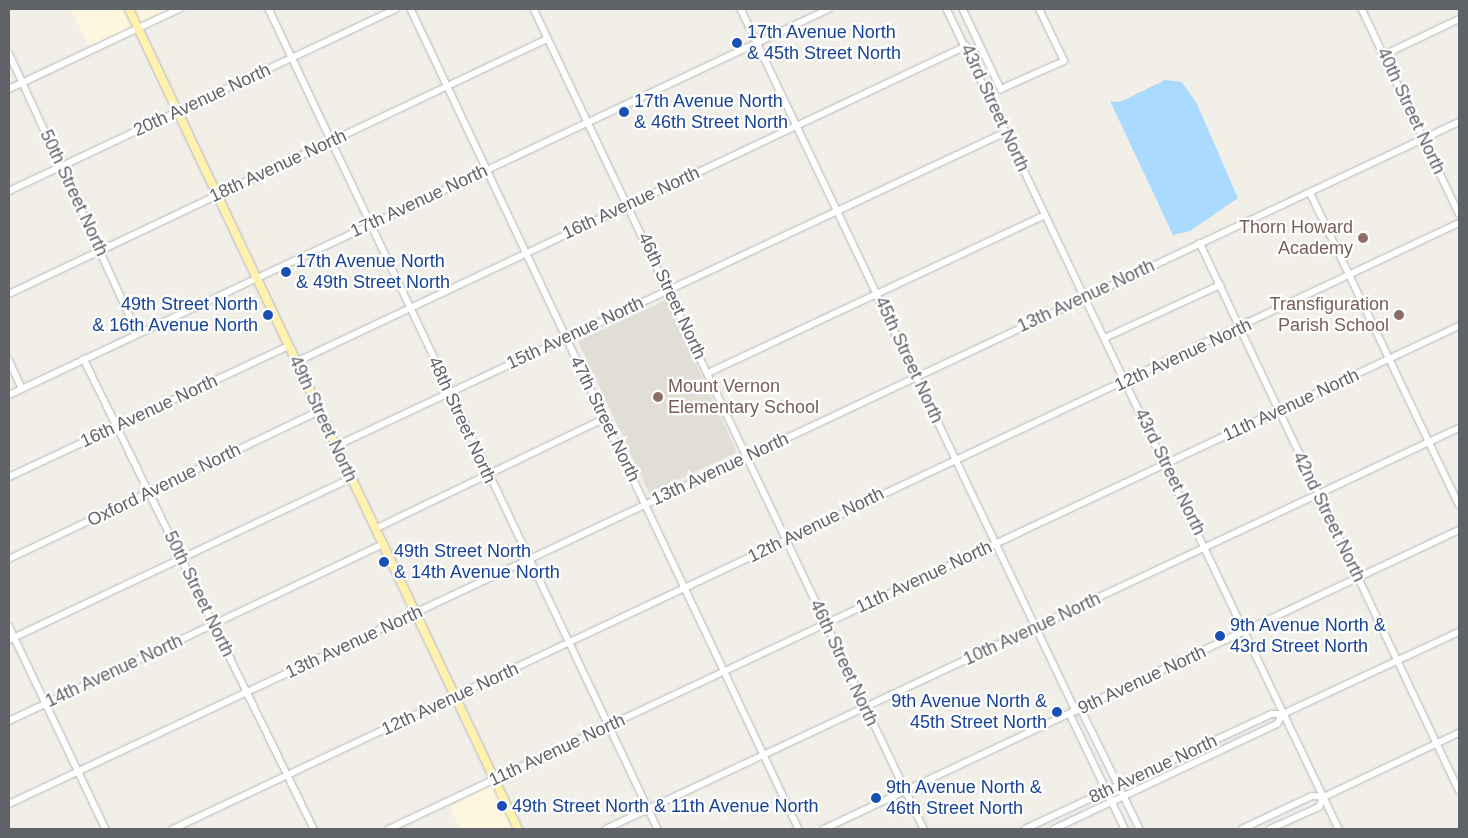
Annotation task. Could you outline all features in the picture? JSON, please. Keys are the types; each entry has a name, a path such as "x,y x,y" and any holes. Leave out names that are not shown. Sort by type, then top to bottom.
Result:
{"main road":[{"name":"49th Street North","path":"129,9 518,829"}],"street":[{"path":"9,89 179,9"},
{"name":"48th Street North","path":"269,9 528,560 658,829"},
{"name":"20th Avenue North","path":"9,191 395,9"},
{"name":"47th Street North","path":"411,9 799,829"},
{"name":"46th Street North","path":"534,9 587,121 630,205 825,624 924,829"},
{"name":"45th Street North","path":"741,9 918,376 955,459 1076,712 1106,790 1125,829"},
{"name":"17th Avenue North","path":"9,395 370,223 830,9"},
{"name":"43rd Street North","path":"948,9 1339,829"},
{"path":"963,9 1001,89 1064,61 1038,9"},
{"name":"40th Street North","path":"1362,9 1459,213"},
{"path":"1384,55 1459,20"},
{"name":"18th Avenue North","path":"9,294 547,39"},
{"name":"16th Avenue North","path":"296,362 525,251 630,205 967,48 980,44"},
{"name":"50th Street North","path":"9,53 138,333"},
{"name":"13th Avenue North","path":"9,804 1459,122"},
{"name":"15th Avenue North","path":"336,446 449,391 1006,132"},
{"path":"1310,192 1351,274 1459,505"},
{"path":"708,373 877,292 1045,215"},
{"name":"12th Avenue North","path":"173,829 685,589 955,459 1126,382 1459,223"},
{"name":"42nd Street North","path":"1200,243 1317,495 1459,790"},
{"path":"1105,338 1220,284"},
{"name":"11th Avenue North","path":"389,829 1459,326"},
{"name":"16th Avenue North","path":"9,477 289,346"},
{"name":"50th Street North","path":"84,359 314,829"},
{"path":"9,360 22,388"},
{"name":"Oxford Avenue North","path":"9,559 150,493 319,410"},
{"path":"376,529 604,419"},
{"name":"10th Avenue North","path":"606,829 1459,428"},
{"path":"11,638 181,556 351,478"},
{"name":"9th Avenue North","path":"824,829 1076,712 1459,530"},
{"name":"14th Avenue North","path":"9,721 383,544"},
{"path":"9,626 11,638 46,704 106,829"},
{"name":"8th Avenue North","path":"1025,829 1272,714 1283,714 1459,632"},
{"name":"45th Street North","path":"1076,712 1118,785 1140,829"},
{"name":"8th Avenue North","path":"1054,829 1278,724 1283,714"},
{"path":"1242,829 1312,796 1324,797 1459,733"},
{"path":"1270,829 1319,807 1324,797"}],"shaded area":[{"path":"71,9 125,9 134,26 89,47"},
{"path":"132,9 170,9 139,23"},
{"name":"Mount Vernon Elementary School","path":"666,300 737,452 649,493 578,341"},
{"path":"493,784 514,829 460,829 450,807"}],"water":[{"path":"1165,80 1182,82 1197,104 1238,198 1190,231 1173,235 1110,101 1120,102"}],"place":[{"name":"17th Avenue North & 45th Street North","path":"737,43"},
{"name":"17th Avenue North & 46th Street North","path":"624,112"},
{"name":"Thorn Howard Academy","path":"1363,238"},
{"name":"17th Avenue North & 49th Street North","path":"286,272"},
{"name":"49th Street North & 16th Avenue North","path":"268,315"},
{"name":"Transfiguration Parish School","path":"1399,315"},
{"name":"Mount Vernon Elementary School","path":"658,397"},
{"name":"49th Street North & 14th Avenue North","path":"384,562"},
{"name":"9th Avenue North & 43rd Street North","path":"1220,636"},
{"name":"9th Avenue North & 45th Street North","path":"1057,712"},
{"name":"9th Avenue North & 46th Street North","path":"876,798"},
{"name":"49th Street North & 11th Avenue North","path":"502,806"}]}
